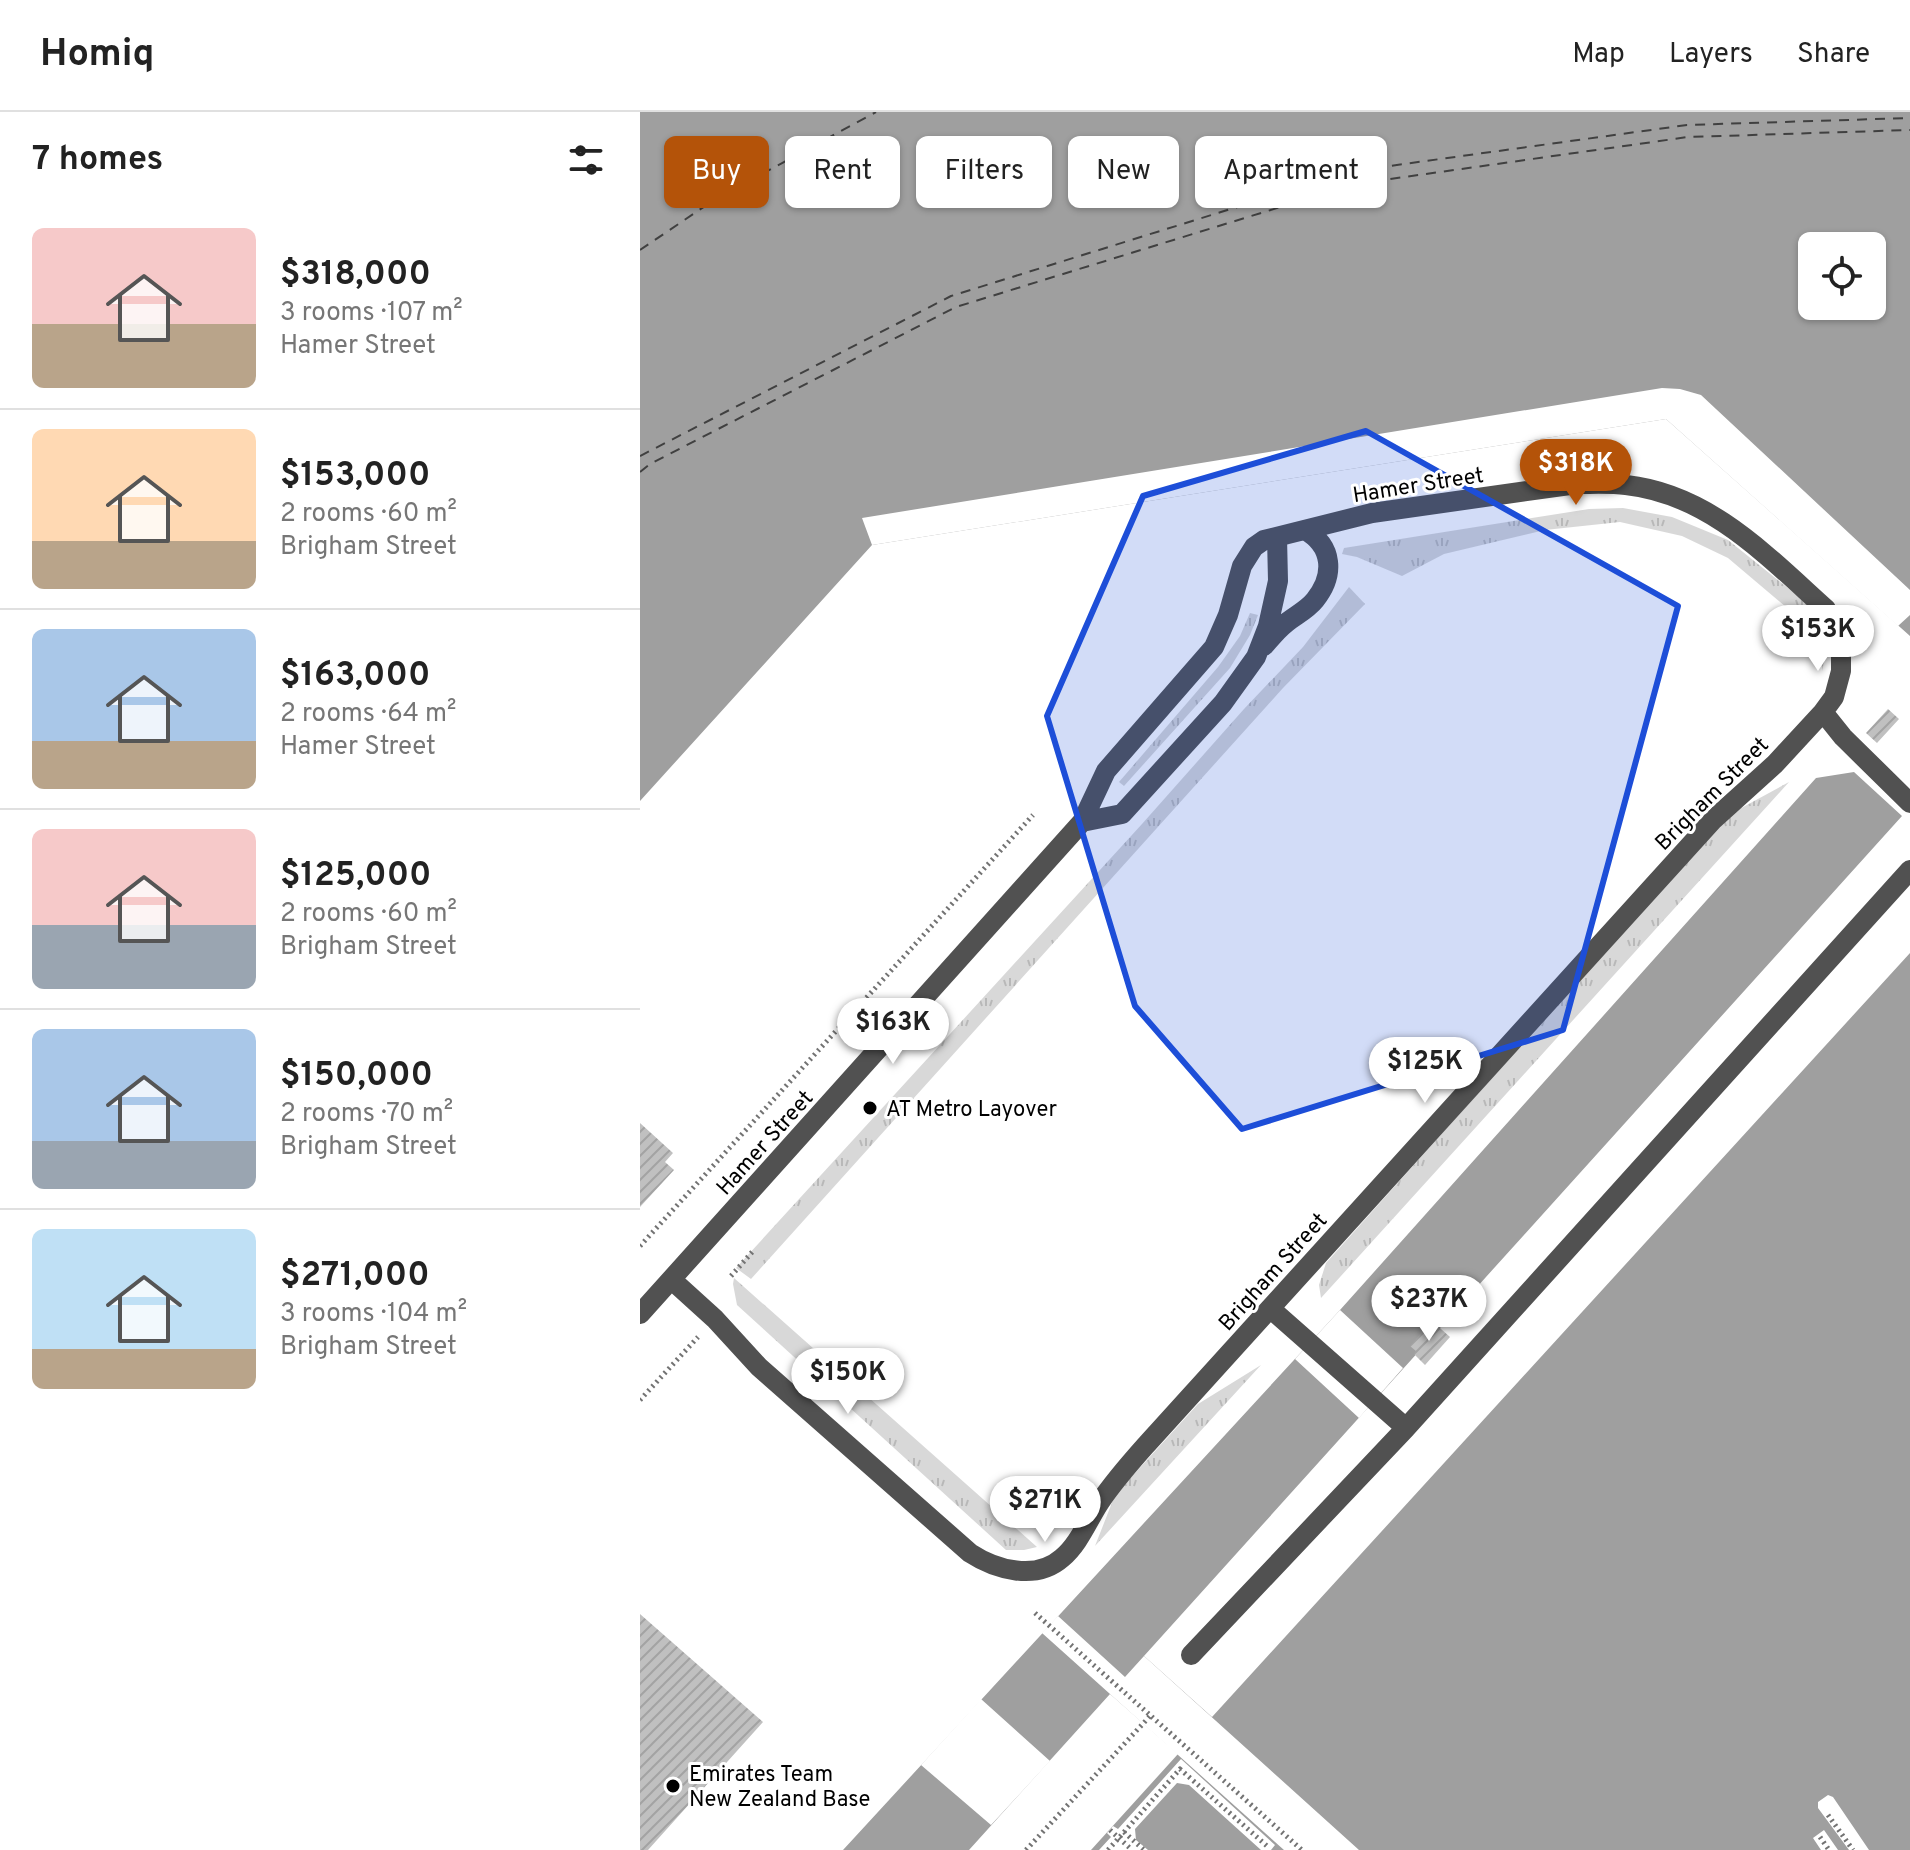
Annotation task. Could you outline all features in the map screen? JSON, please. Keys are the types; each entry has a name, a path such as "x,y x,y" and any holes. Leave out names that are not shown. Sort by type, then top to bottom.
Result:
{"street":[{"name":"Hamer Street","path":"640,1314 1082,822 1106,771 1214,647 1247,555 1264,540 1372,513 1577,484 1628,485 1650,489 1694,505 1745,537 1826,609 1841,643"},
{"path":"1082,822 1122,814 1223,703 1273,635 1317,598 1328,574 1328,560 1318,538 1305,530"},
{"path":"1256,657 1268,626 1278,581 1277,537"},
{"name":"Brigham Street","path":"672,1280 715,1319 759,1367 970,1553 998,1567 1031,1571 1045,1569 1070,1551 1126,1468 1713,820 1775,764 1823,712 1839,684 1841,643"},
{"path":"1823,712 1843,737 1910,803"},
{"path":"1191,1655 1406,1428 1910,870"},
{"path":"1271,1309 1406,1428"}],"path":[{"path":"640,1246 1033,815"},
{"path":"731,1276 753,1251"},
{"path":"640,1400 715,1319"},
{"path":"1035,1613 1302,1850"},
{"path":"1026,1850 1151,1715"},
{"path":"1108,1850 1180,1769 1267,1846"},
{"path":"1828,1815 1853,1850"},
{"path":"1110,1830 1132,1850"},
{"path":"1124,1831 1144,1850"},
{"path":"1820,1837 1829,1850"}],"highlighted area":[{"path":"1366,431 1678,606 1563,1030 1242,1129 1135,1006 1047,716 1143,496"}],"green space":[{"path":"1623,508 1672,517 1728,540 1814,609 1823,628 1826,653 1822,671 1822,653 1805,623 1728,558 1682,536 1620,522 1545,530 1444,554 1402,576 1342,554 1344,548 1589,509"},
{"path":"1349,587 1365,604 1283,688 751,1279 736,1268 1303,647"},
{"path":"1250,613 1258,615 1230,668 1124,786 1119,782 1218,667 1240,636"},
{"path":"1789,782 1321,1298 1319,1285 1326,1263 1713,831 1734,812"},
{"path":"734,1278 1037,1547 1006,1550 737,1305"},
{"path":"1261,1365 1095,1546 1115,1495 1198,1404"}],"shaded area":[{"path":"640,112 1910,112 1910,636 1666,419 872,545 640,801"},
{"path":"1854,772 1902,816 1144,1656 1212,1717 1910,953 1910,1850 1869,1850 1833,1797 1828,1795 1818,1802 1818,1808 1849,1850 1091,1850 1178,1754 1110,1694 969,1850 843,1850 1340,1310 1816,778"}],"pier":[{"path":"1662,388 1701,395 1910,590 1910,615 1898,626 1666,419 872,545 862,518"},
{"path":"1340,1310 1403,1368 1359,1418 1295,1359"},
{"path":"1058,1616 1125,1677 1144,1656 1359,1850 1284,1850 1042,1633"},
{"path":"981,1699 1050,1761 991,1825 921,1765"},
{"path":"1181,1759 1275,1845 1271,1850 1261,1850 1189,1785 1177,1783 1135,1829 1136,1840 1148,1850 1099,1850 1111,1837 1107,1833 1113,1826 1118,1829"},
{"path":"1824,1830 1838,1850 1821,1850 1813,1838"}],"building":[{"path":"1888,709 1899,719 1877,743 1866,733"},
{"path":"640,1123 673,1153 665,1162 674,1170 640,1207"},
{"path":"1432,1321 1450,1337 1425,1365 1410,1346"},
{"name":"Emirates Team New Zealand Base","path":"640,1614 763,1722 648,1850 640,1850"}],"ferry route":[{"path":"640,250 714,200 876,112"},
{"path":"640,456 951,296 1353,171 1687,125 1910,118"},
{"path":"640,472 650,464 956,307 1355,184 1688,137 1910,130"}],"place":[{"name":"AT Metro Layover","path":"870,1108"},
{"name":"Emirates Team New Zealand Base","path":"673,1786"}]}
